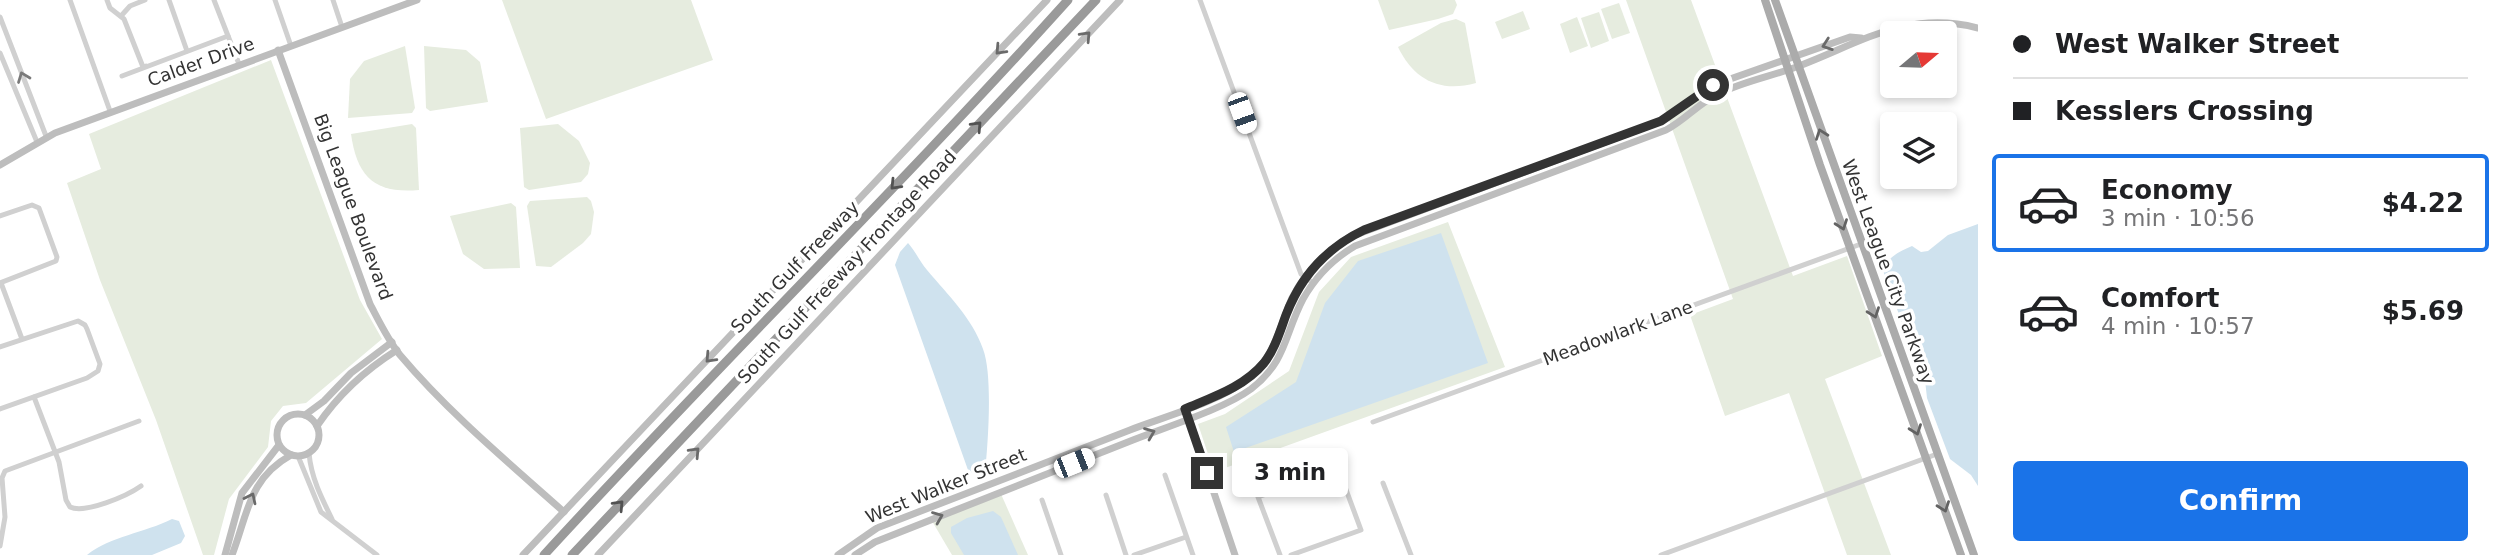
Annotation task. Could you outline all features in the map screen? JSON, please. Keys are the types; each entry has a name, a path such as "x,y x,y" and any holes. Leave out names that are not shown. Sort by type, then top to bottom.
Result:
{"highway":[{"name":"South Gulf Freeway","path":"544,555 623,469 997,80 1068,0"},
{"name":"South Gulf Freeway","path":"572,555 1096,0"}],"main road":[{"name":"West League City Parkway","path":"1765,0 1790,58"},
{"name":"West League City Parkway","path":"1775,0 1793,68 1851,249 1961,555"},
{"name":"West League City Parkway","path":"1793,68 1861,244 1974,555"}],"street":[{"path":"70,0 110,111"},
{"path":"107,0 110,8 124,19 143,67 149,65"},
{"path":"121,16 130,6 145,0"},
{"path":"169,0 187,51"},
{"path":"214,0 239,64"},
{"path":"275,0 291,46"},
{"path":"333,0 342,27"},
{"path":"390,0 394,9"},
{"name":"Calder Drive","path":"0,165 46,136 417,0"},
{"name":"South Gulf Freeway Frontage Road","path":"523,555 1047,0"},
{"name":"South Gulf Freeway Frontage Road","path":"598,555 1120,0"},
{"path":"1200,0 1304,278 1312,283"},
{"path":"0,17 46,136"},
{"name":"West Walker Street","path":"838,555 877,528 1185,409 1243,382 1265,363 1304,278 1333,247 1364,230 1661,121 1713,85 1850,37 1861,38 1919,23 1945,22 1978,28"},
{"path":"121,76 228,36"},
{"name":"West Walker Street","path":"855,555 875,542 1188,418 1249,391 1272,369 1284,350 1302,301 1312,283 1339,256 1368,240 1665,130 1718,94 1852,46 1861,38"},
{"name":"Big League Boulevard","path":"278,50 370,304 392,342 454,411 564,512"},
{"path":"0,52 37,142"},
{"path":"0,216 32,205 39,208 55,252 56,261 1,283 22,339"},
{"name":"Meadowlark Lane","path":"1373,422 1861,244"},
{"path":"0,347 71,322 82,322 87,329 99,368 87,378 0,409"},
{"path":"305,415 324,401 351,373 392,342"},
{"path":"317,426 364,372 397,350"},
{"path":"34,397 55,452 70,508 77,510 96,505 141,486"},
{"path":"1185,409 1235,555"},
{"path":"232,555 248,502 257,486 271,469 295,455 309,453 317,445 317,426 311,418 298,414 284,419 277,432 279,444 295,455 321,512 377,555"},
{"path":"0,546 6,508 2,475 8,469 139,421"},
{"path":"225,555 242,492 279,444"},
{"path":"309,453 310,467 320,496 333,521"},
{"path":"1070,453 1074,463"},
{"path":"1661,555 1937,454"},
{"path":"1280,555 1258,497 1339,469 1361,530 1291,555"},
{"path":"1165,475 1192,555"},
{"path":"1383,483 1411,555"},
{"path":"1106,495 1126,555"},
{"path":"1042,500 1061,555"},
{"path":"875,542 877,528"},
{"path":"1134,555 1186,537"}],"shaded area":[{"path":"502,0 691,0 713,60 546,119"},
{"path":"1378,0 1455,0 1457,5 1453,14 1389,30"},
{"path":"1626,0 1691,0 1793,276 1847,256 1882,356 1825,379 1891,555 1847,555 1789,393 1725,416 1690,315 1733,299"},
{"path":"1619,3 1630,33 1612,39 1601,9"},
{"path":"1523,11 1530,29 1502,39 1495,22"},
{"path":"1599,12 1609,41 1591,48 1581,18"},
{"path":"1577,17 1588,46 1570,53 1560,24"},
{"path":"1456,19 1465,23 1476,83 1463,86 1440,85 1420,76 1398,47 1441,23"},
{"path":"405,46 415,108 412,113 348,118 350,79 364,61"},
{"path":"424,46 466,50 480,62 488,102 430,111 426,108"},
{"path":"271,60 360,300 382,339 306,403 283,406 271,421 268,447 229,499 214,555 203,555 156,420 100,280 67,183 101,169 89,134"},
{"path":"412,124 416,128 419,190 391,189 371,180 358,161 351,134"},
{"path":"558,124 579,141 590,163 588,174 581,182 529,190 524,187 520,128"},
{"path":"587,197 594,212 591,234 551,267 536,266 527,206 530,201"},
{"path":"511,203 516,207 520,268 484,269 463,254 450,216"},
{"path":"1448,222 1505,367 1214,472 1198,424 1225,414 1289,371 1319,292 1351,257"},
{"path":"1001,494 1028,555 952,555 932,521"}],"water":[{"path":"1978,224 1978,486 1971,475 1950,459 1927,398 1924,371 1912,350 1882,268 1899,252 1912,246 1921,252 1928,251 1948,235"},
{"path":"1441,233 1488,363 1234,452 1226,427 1296,382 1325,303 1358,261"},
{"path":"908,243 966,317 983,349 988,375 988,427 985,473 978,477 968,470 895,265 900,252"},
{"path":"993,511 1001,517 1018,555 964,555 951,533 951,527 967,518"},
{"path":"172,519 179,521 185,536 181,543 152,555 87,555 106,543"}],"route":[{"path":"1207,473 1185,409 1243,382 1265,363 1304,278 1333,247 1364,230 1661,121 1713,85"}]}
